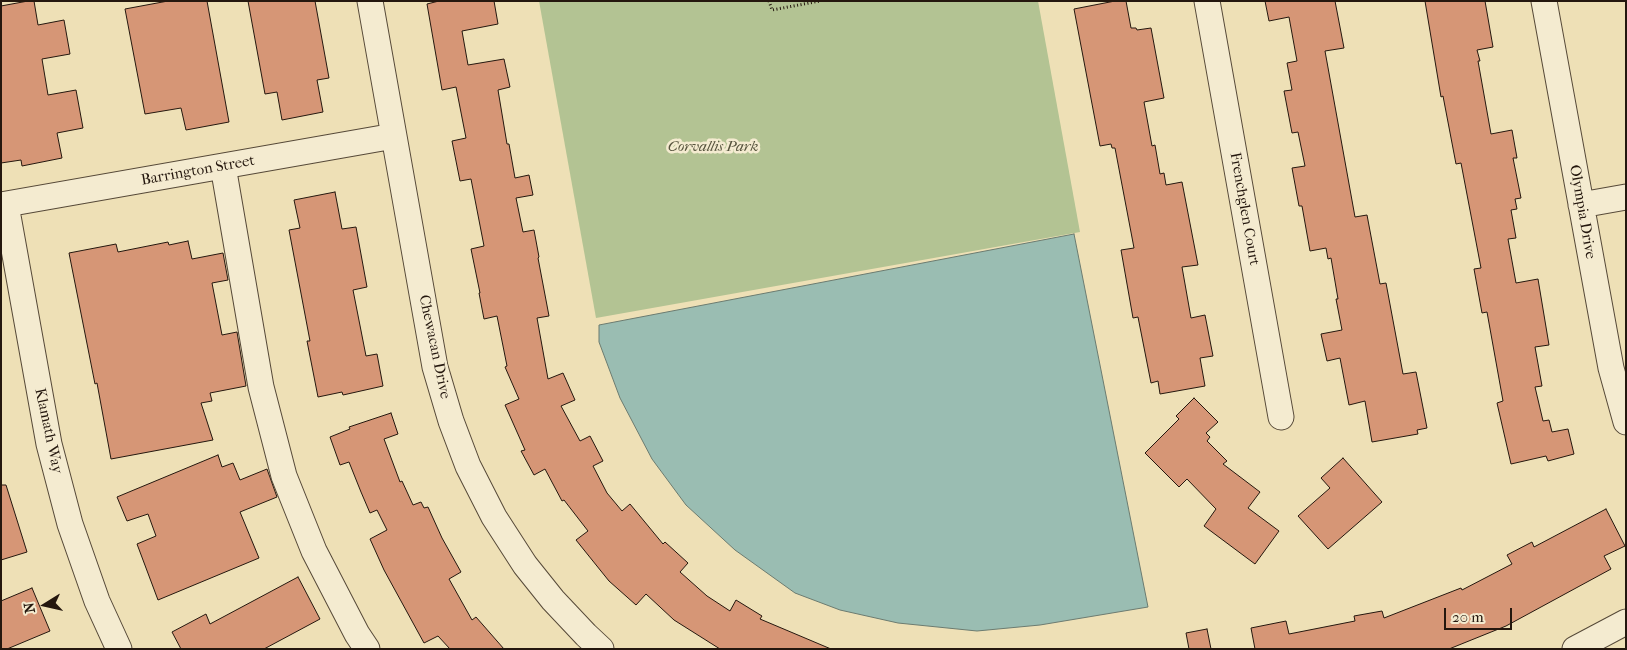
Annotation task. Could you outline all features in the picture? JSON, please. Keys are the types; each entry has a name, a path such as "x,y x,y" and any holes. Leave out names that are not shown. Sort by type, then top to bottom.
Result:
{"street":[{"name":"Chewacan Drive","path":"370,1 436,366 451,421 468,466 494,516 525,564 554,600 601,649"},
{"name":"Frenchglen Court","path":"1207,1 1281,416"},
{"name":"Olympia Drive","path":"1544,1 1611,368 1626,422"},
{"name":"Barrington Street","path":"3,205 394,136"},
{"path":"223,166 261,387 284,476 314,552 357,634 367,649"},
{"path":"1580,206 1626,197"},
{"name":"Klamath Way","path":"3,205 49,444 70,524 97,601 119,649"},
{"path":"1575,649 1626,622"}],"path":[{"path":"769,1 772,10 820,1"}],"green space":[{"name":"Corvallis Park","path":"539,1 1038,1 1080,232 596,318"}],"water":[{"path":"1074,234 1148,607 1040,625 977,631 898,623 840,610 795,593 735,550 686,505 652,459 620,398 599,342 599,325"}],"building":[{"path":"34,1 38,25 64,20 70,54 42,59 48,95 76,90 83,128 57,133 62,158 22,166 21,160 1,163 1,6"},
{"path":"168,1 207,1 229,122 186,130 181,108 145,114 125,9"},
{"path":"248,1 315,1 329,78 317,80 323,112 282,120 277,92 265,94"},
{"path":"439,1 494,1 498,24 462,31 468,65 504,59 510,87 498,90 507,144 509,144 515,178 529,175 533,195 516,198 523,232 534,230 539,257 549,316 537,318 548,379 563,373 575,400 561,406 580,441 590,436 603,461 593,466 607,493 622,511 630,504 663,544 665,542 688,563 680,572 707,596 730,611 736,600 762,616 760,619 831,649 720,649 674,620 646,594 636,605 609,581 576,540 588,531 564,500 562,501 545,469 534,475 521,451 525,450 505,405 519,399 505,367 507,366 497,316 484,319 471,249 484,246 471,179 460,181 452,141 466,138 456,87 442,90 427,4"},
{"path":"1115,1 1126,1 1131,28 1136,28 1137,30 1151,28 1164,98 1144,102 1152,146 1155,145 1160,174 1164,173 1166,185 1182,182 1198,265 1182,267 1191,318 1205,315 1213,356 1200,358 1205,386 1160,394 1158,381 1151,383 1138,317 1133,318 1121,250 1134,248 1115,148 1112,148 1111,144 1100,146 1074,9"},
{"path":"1265,1 1335,1 1344,48 1325,51 1355,217 1367,215 1380,284 1386,283 1403,374 1416,372 1427,428 1417,430 1418,434 1372,442 1365,401 1349,405 1340,358 1327,361 1321,334 1342,330 1331,258 1328,259 1326,248 1310,251 1302,206 1299,206 1292,168 1305,166 1298,132 1292,133 1284,91 1292,90 1287,63 1297,61 1289,17 1269,21"},
{"path":"1425,1 1485,1 1493,47 1477,50 1491,134 1512,130 1517,158 1513,158 1521,198 1515,199 1517,209 1511,210 1516,238 1508,239 1516,283 1538,279 1549,345 1535,347 1542,386 1535,387 1543,421 1549,420 1552,432 1568,429 1574,454 1548,461 1546,456 1511,464 1497,403 1503,401 1487,312 1482,313 1474,269 1481,268 1461,163 1456,164 1443,96 1441,97"},
{"path":"335,192 342,229 356,227 367,287 353,290 366,356 377,354 383,386 343,395 342,392 318,397 307,341 310,341 289,230 300,228 294,200"},
{"path":"188,241 192,259 223,253 228,280 212,283 222,335 237,332 246,386 210,393 212,401 201,403 213,440 111,459 69,253 116,244 118,252 168,242 169,245"},
{"path":"1194,398 1218,422 1206,433 1210,437 1207,441 1227,461 1223,464 1260,492 1248,508 1279,531 1255,564 1204,526 1216,509 1187,479 1179,487 1145,453 1179,419 1176,416"},
{"path":"391,413 398,434 384,439 400,482 402,481 413,505 421,502 424,508 428,507 442,538 461,572 449,579 472,620 476,617 504,649 450,649 438,636 424,643 384,570 370,539 387,530 377,510 370,513 349,462 340,465 330,437 350,429 349,427"},
{"path":"218,455 222,467 233,463 240,480 267,469 277,497 240,512 259,558 158,600 137,544 156,536 148,514 127,521 117,497"},
{"path":"1343,458 1382,502 1328,549 1298,516 1330,488 1321,478"},
{"path":"1,485 6,485 27,552 1,560"},
{"path":"1606,509 1625,546 1604,556 1611,569 1506,626 1449,649 1255,649 1251,628 1286,621 1289,634 1355,621 1354,616 1382,611 1384,618 1461,588 1462,590 1512,564 1507,555 1532,542 1534,547"},
{"path":"298,577 320,619 264,649 181,649 172,632 206,614 210,624"},
{"path":"32,588 50,631 7,649 1,649 1,601"},
{"path":"1207,629 1211,649 1189,649 1186,633"}]}
